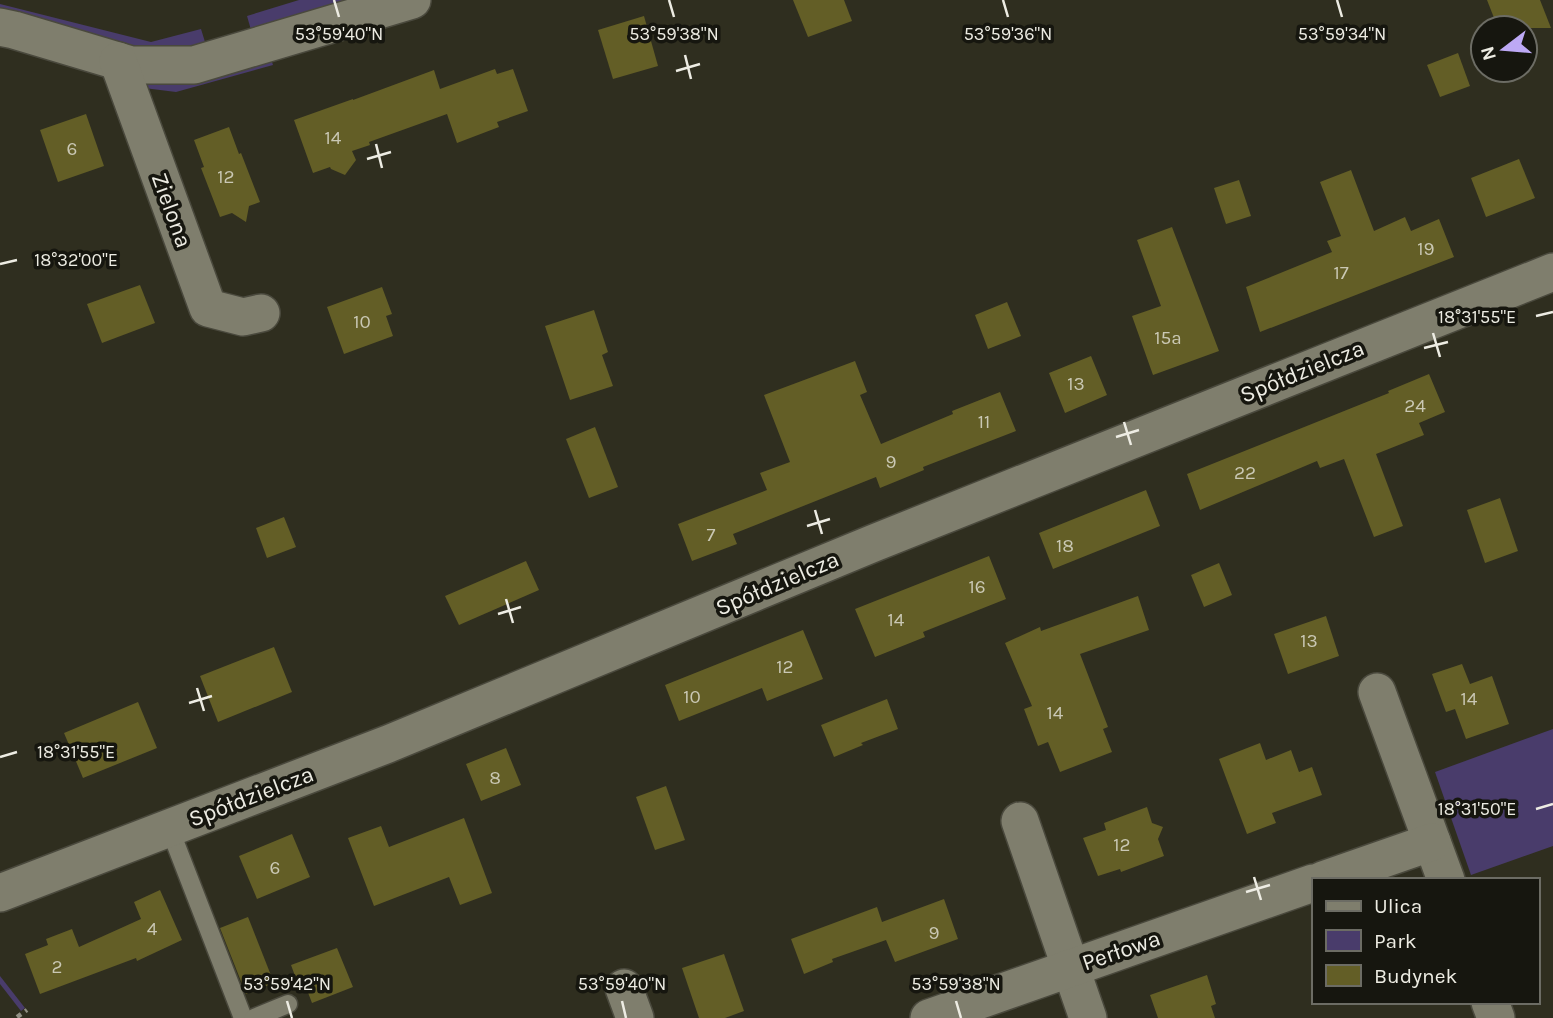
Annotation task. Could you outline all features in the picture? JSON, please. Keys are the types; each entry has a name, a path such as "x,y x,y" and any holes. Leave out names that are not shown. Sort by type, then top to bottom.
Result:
{"street":[{"path":"0,27 131,65 194,65 412,0"},
{"name":"Zielona","path":"118,61 208,308 243,317 261,313"},
{"name":"Spółdzielcza","path":"0,893 388,744 874,543 1553,272"},
{"path":"1377,692 1445,878"},
{"path":"1020,821 1088,1018"},
{"path":"1329,878 1432,842"},
{"name":"Perłowa","path":"929,1018 1312,883"}],"lane":[{"path":"169,827 243,1018"},
{"path":"254,1018 288,1004"}],"path":[{"path":"18,1017 27,1010"}],"green space":[{"path":"299,0 368,0 253,37 247,16"},
{"path":"0,4 151,42 201,29 205,42 203,48 140,50 0,12"},
{"path":"270,56 273,65 176,92 144,88 142,85 152,76"},
{"path":"1553,729 1553,846 1471,875 1435,772"},
{"path":"0,976 25,1008 21,1011 0,984"}],"building":[{"path":"793,0 844,0 852,21 808,37"},
{"path":"1487,0 1540,0 1551,28 1539,28 1539,14 1492,14"},
{"path":"644,16 658,66 613,79 598,30"},
{"path":"1458,53 1470,86 1440,97 1427,65"},
{"path":"495,69 497,74 513,69 528,111 497,122 499,127 457,143 447,114 369,142 370,145 352,151 356,160 345,175 330,167 313,173 294,120 434,70 440,89"},
{"path":"86,114 104,166 58,182 40,130"},
{"path":"229,127 260,202 249,206 246,222 232,213 220,217 201,168 204,167 194,140"},
{"path":"1519,159 1535,198 1486,217 1471,178"},
{"path":"1351,170 1374,231 1405,217 1411,231 1439,219 1454,257 1260,332 1246,287 1332,252 1327,241 1341,236 1320,182"},
{"path":"1239,180 1251,216 1226,224 1214,188"},
{"path":"1172,227 1219,351 1153,375 1132,316 1161,306 1137,240"},
{"path":"140,285 155,323 102,343 87,304"},
{"path":"382,287 392,314 386,316 393,336 344,354 327,307"},
{"path":"1007,302 1021,336 988,349 975,315"},
{"path":"594,310 608,352 602,355 613,386 570,400 545,326"},
{"path":"1091,356 1107,395 1065,413 1049,373"},
{"path":"855,361 867,392 860,395 881,444 1000,392 1016,431 923,467 924,470 880,488 876,477 733,534 737,544 692,561 678,524 767,490 760,473 790,462 764,395"},
{"path":"1429,374 1445,412 1419,423 1424,435 1376,454 1403,526 1374,537 1344,459 1320,468 1317,461 1200,510 1187,474 1389,393 1388,391"},
{"path":"595,427 618,487 589,498 566,439"},
{"path":"1146,490 1160,526 1053,569 1039,533"},
{"path":"1500,498 1518,551 1485,563 1467,510"},
{"path":"284,517 296,547 267,558 256,528"},
{"path":"989,556 1006,599 923,632 925,637 875,657 855,609"},
{"path":"526,561 539,590 459,625 445,596"},
{"path":"1219,563 1232,595 1204,607 1191,575"},
{"path":"1138,596 1149,630 1080,654 1108,727 1103,729 1112,752 1060,772 1048,742 1038,746 1024,709 1032,706 1005,643 1040,627 1041,631"},
{"path":"1326,616 1339,656 1288,674 1274,634"},
{"path":"803,630 823,679 767,701 762,688 679,721 665,685"},
{"path":"274,647 292,692 218,722 200,676"},
{"path":"1462,664 1470,684 1492,676 1509,724 1466,739 1455,709 1446,712 1432,674"},
{"path":"887,699 898,729 834,757 821,725"},
{"path":"138,702 157,748 83,778 64,733"},
{"path":"1260,743 1266,760 1291,750 1299,772 1312,767 1322,795 1272,813 1276,823 1247,834 1219,759"},
{"path":"506,748 521,785 481,801 466,764"},
{"path":"666,786 685,840 655,850 636,797"},
{"path":"1147,807 1152,823 1163,827 1158,839 1164,856 1121,872 1120,869 1098,876 1083,838 1106,830 1104,823"},
{"path":"464,818 492,893 460,905 449,877 374,906 348,838 381,826 389,847"},
{"path":"292,834 310,877 257,899 239,856"},
{"path":"160,890 182,940 137,961 136,958 40,994 25,954 48,945 46,939 72,929 79,947 141,919 134,902"},
{"path":"944,899 958,939 895,962 886,940 832,959 833,962 804,974 791,939 877,907 882,922"},
{"path":"248,917 274,983 246,994 220,928"},
{"path":"337,948 353,987 312,1003 307,990 301,992 291,965"},
{"path":"724,954 744,1011 725,1018 699,1018 682,968"},
{"path":"1207,975 1216,1004 1211,1006 1215,1018 1158,1018 1150,995"}]}
